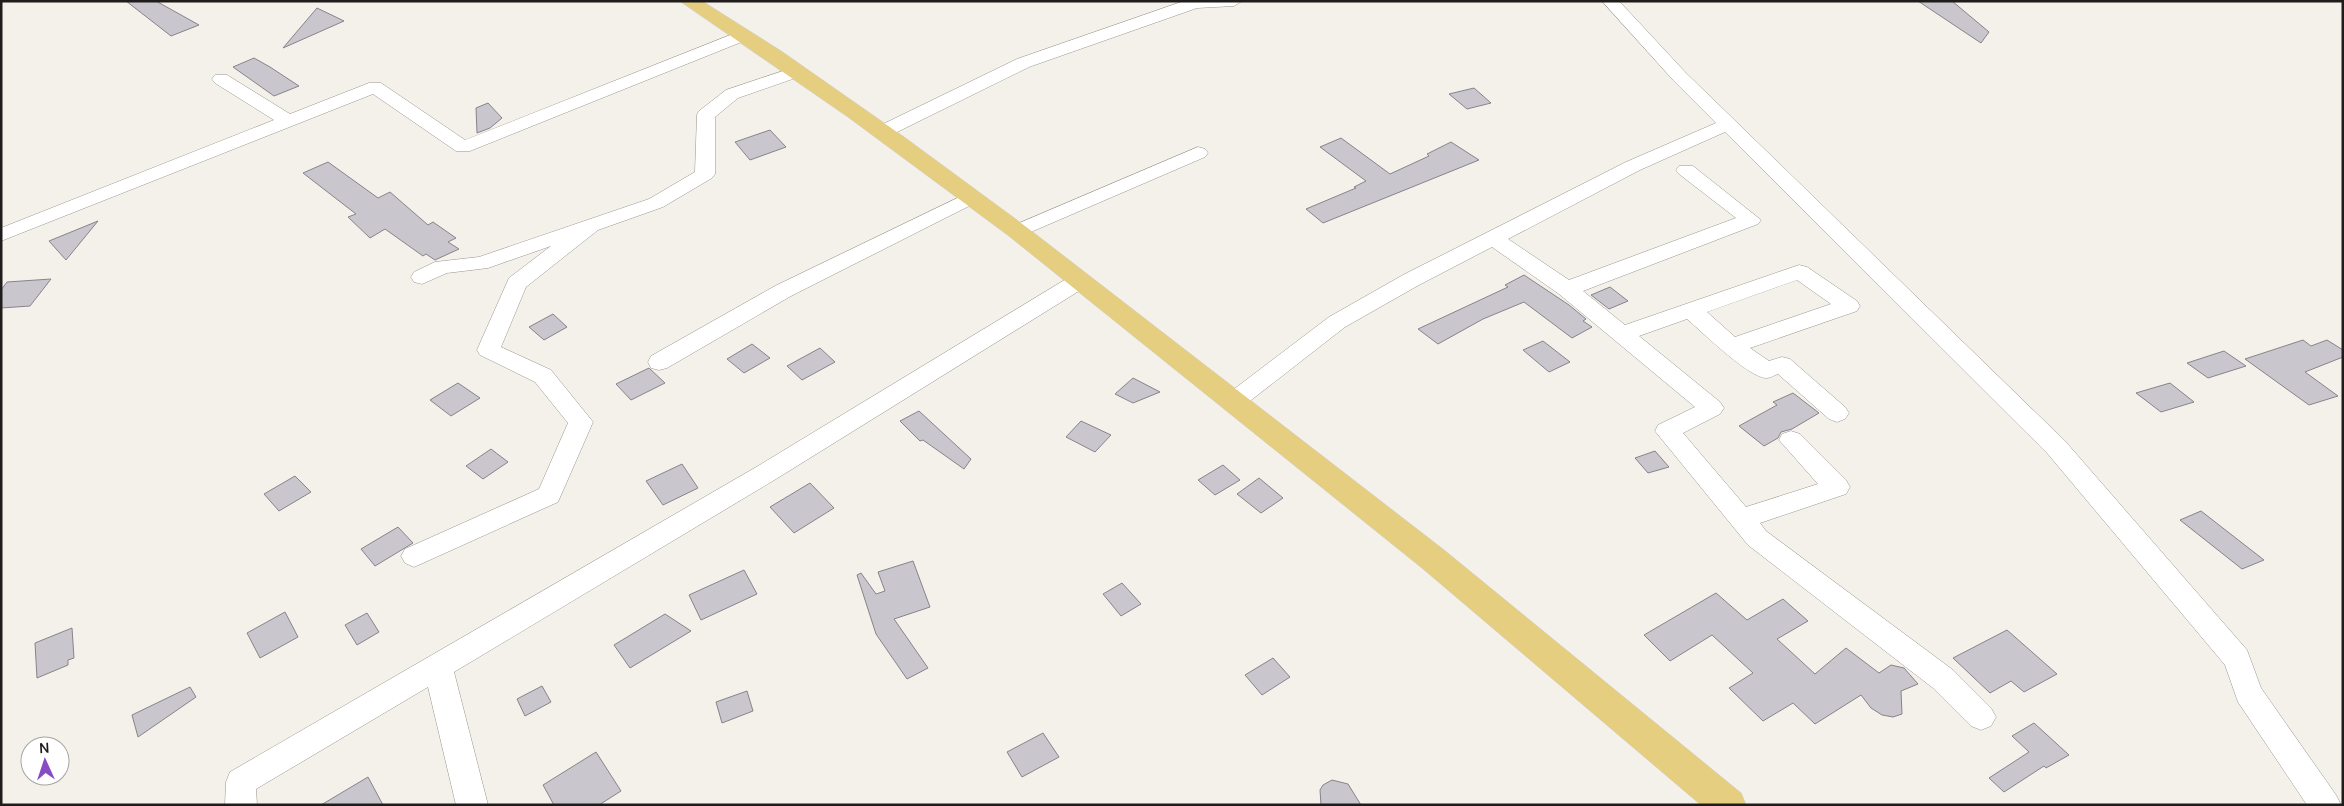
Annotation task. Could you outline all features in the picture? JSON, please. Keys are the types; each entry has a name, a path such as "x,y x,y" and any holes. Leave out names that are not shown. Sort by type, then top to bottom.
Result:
{"main road":[{"path":"689,1 743,34 798,72 1017,231 1433,559 1728,805"}],"street":[{"path":"882,132 1024,63 1194,2 1234,1"},
{"path":"1610,1 1680,77 2056,447 2237,659 2248,693 2325,805"},
{"path":"1,236 375,87 463,147 743,34"},
{"path":"422,277 443,267 481,263 656,203 705,174 706,115 732,94 798,72"},
{"path":"221,79 288,121"},
{"path":"1233,402 1337,322 1411,280 1633,166 1729,124"},
{"path":"1017,231 1198,152"},
{"path":"1567,289 1751,220 1686,170"},
{"path":"659,362 783,292 972,197"},
{"path":"414,556 549,495 581,422 543,376 488,350 517,283 594,223"},
{"path":"1493,238 1567,289 1712,408 1667,431 1757,538 1943,679 1981,717"},
{"path":"1622,334 1799,272 1849,306 1731,346"},
{"path":"241,805 241,782 438,667 972,348 1079,281"},
{"path":"1691,310 1731,346 1766,370 1782,365 1837,413"},
{"path":"1741,519 1837,487 1790,440"},
{"path":"438,667 472,805"}],"building":[{"path":"126,1 156,1 199,25 171,36"},
{"path":"1918,1 1952,1 1989,32 1981,43"},
{"path":"317,8 344,21 283,48"},
{"path":"254,58 299,86 274,96 233,67"},
{"path":"1474,88 1491,103 1467,109 1449,94"},
{"path":"488,103 502,118 490,128 477,133 476,108"},
{"path":"770,130 786,147 750,160 735,142"},
{"path":"1341,138 1390,174 1429,156 1427,154 1451,142 1479,160 1323,223 1306,209 1356,188 1354,187 1366,181 1320,147"},
{"path":"328,162 378,198 390,192 428,225 433,222 456,238 448,242 459,249 435,260 426,254 423,256 385,229 370,238 348,217 356,214 303,173"},
{"path":"98,221 66,260 49,241"},
{"path":"1524,275 1569,305 1586,319 1583,321 1592,327 1572,338 1524,302 1483,319 1438,344 1418,329 1508,287 1505,285"},
{"path":"51,279 30,306 1,308 1,290 7,282"},
{"path":"1610,287 1628,301 1609,309 1591,295"},
{"path":"553,314 567,327 544,340 529,327"},
{"path":"2303,340 2311,346 2327,340 2343,350 2343,357 2305,372 2338,396 2309,405 2245,359"},
{"path":"1543,341 1570,362 1549,372 1523,350"},
{"path":"752,344 770,358 744,373 727,359"},
{"path":"820,348 835,362 802,380 787,366"},
{"path":"2224,351 2246,366 2208,378 2187,363"},
{"path":"649,368 665,383 631,400 616,384"},
{"path":"1133,378 1160,392 1133,403 1115,394"},
{"path":"458,383 480,398 451,416 430,400"},
{"path":"2170,383 2194,402 2161,412 2136,393"},
{"path":"1793,393 1819,413 1792,429 1781,432 1778,438 1764,446 1739,426 1777,405 1773,402"},
{"path":"919,411 971,459 964,469 923,440 920,441 900,421"},
{"path":"1081,421 1111,435 1095,452 1066,437"},
{"path":"491,449 508,462 483,479 466,466"},
{"path":"1655,451 1669,467 1648,473 1635,458"},
{"path":"682,464 698,488 663,505 646,481"},
{"path":"1223,465 1240,480 1215,495 1198,480"},
{"path":"295,476 311,492 279,511 264,494"},
{"path":"1259,478 1283,498 1261,513 1237,494"},
{"path":"810,483 834,508 794,533 770,507"},
{"path":"2201,511 2264,560 2242,569 2180,520"},
{"path":"398,527 413,543 375,566 361,549"},
{"path":"913,561 930,607 894,619 928,668 907,679 876,634 857,575 861,573 876,594 885,591 878,572"},
{"path":"744,570 757,594 701,620 689,595"},
{"path":"1122,583 1141,604 1121,616 1103,594"},
{"path":"1716,593 1747,620 1783,599 1808,621 1777,639 1815,674 1846,648 1879,673 1891,665 1904,668 1918,684 1901,691 1902,714 1893,717 1882,715 1871,708 1861,695 1815,724 1793,703 1763,721 1729,688 1753,673 1712,635 1670,661 1644,635"},
{"path":"285,612 298,637 260,658 247,633"},
{"path":"367,613 379,632 357,645 345,625"},
{"path":"665,614 691,631 630,668 614,645"},
{"path":"72,628 74,658 68,660 68,665 37,678 35,643"},
{"path":"2007,630 2057,674 2024,692 2011,681 1990,693 1953,658"},
{"path":"1273,658 1290,677 1262,695 1245,675"},
{"path":"542,686 551,702 525,716 517,699"},
{"path":"190,687 196,697 138,737 132,715"},
{"path":"747,691 753,711 722,723 716,702"},
{"path":"2034,723 2069,755 2046,768 2044,766 2004,792 1989,778 2029,752 2012,736"},
{"path":"1043,733 1059,757 1022,777 1007,752"},
{"path":"596,752 621,791 599,805 554,805 543,785"},
{"path":"368,777 383,805 321,805"},
{"path":"1332,780 1348,784 1361,805 1321,805 1320,790 1323,785"}]}
